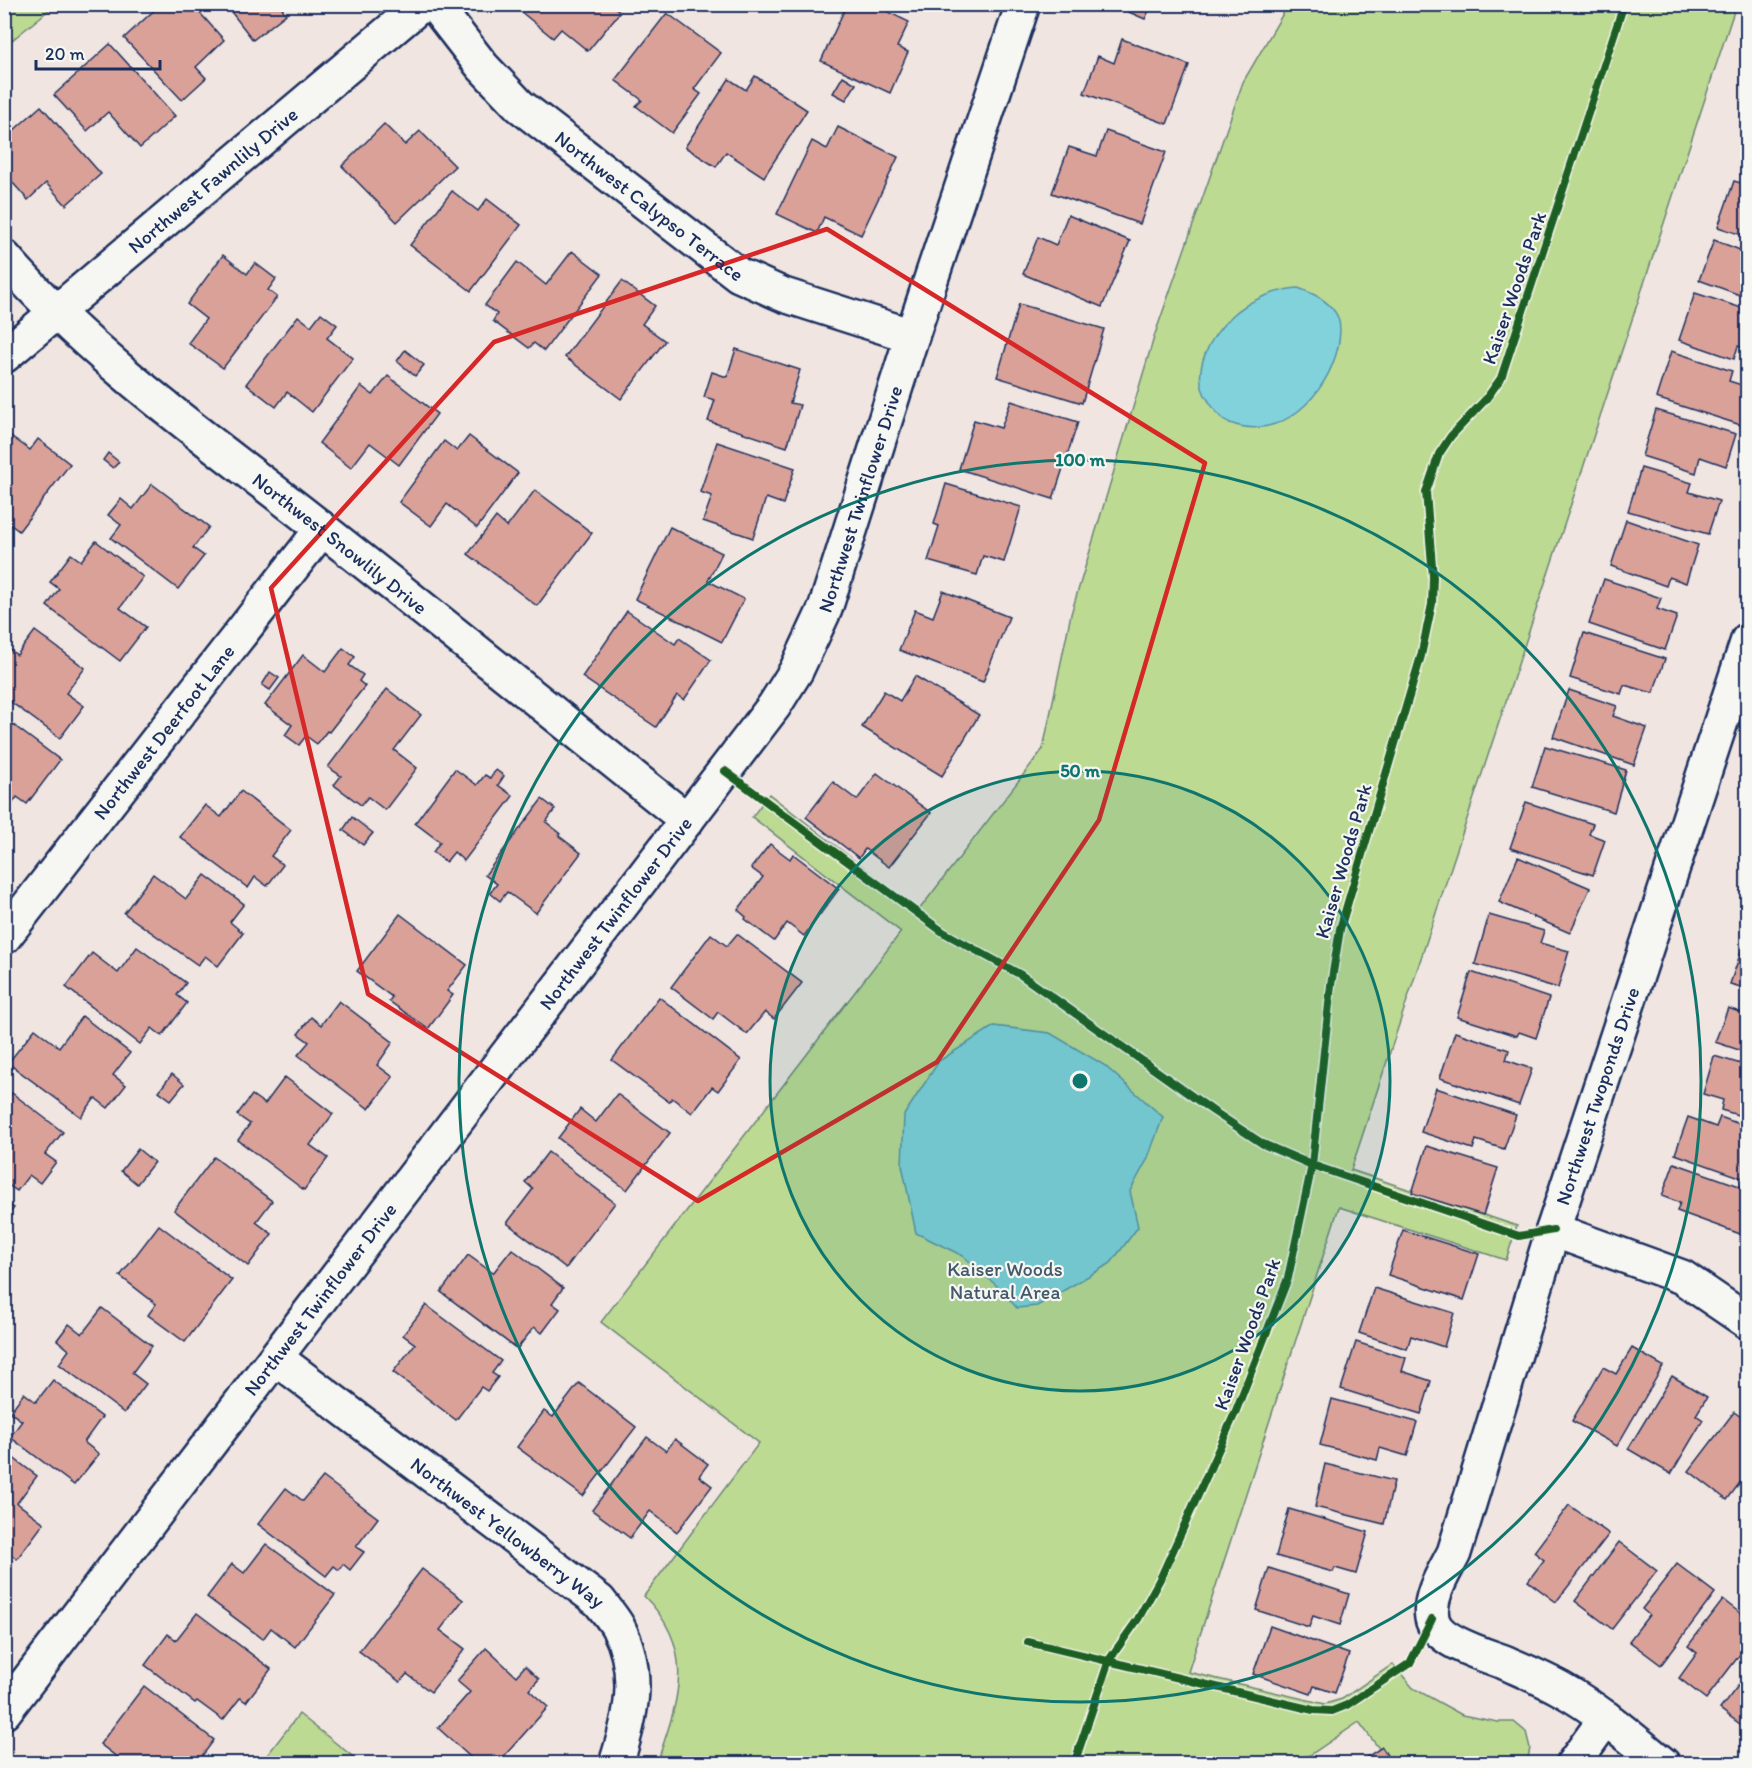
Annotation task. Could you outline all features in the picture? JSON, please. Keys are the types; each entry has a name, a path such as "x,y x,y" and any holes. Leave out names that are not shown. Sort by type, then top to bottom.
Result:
{"street":[{"name":"Northwest Fawnlily Drive","path":"4,356 422,4"},
{"name":"Northwest Calypso Terrace","path":"434,4 482,66 520,106 739,274 784,295 912,336"},
{"name":"Northwest Twinflower Drive","path":"4,1712 774,706 796,671 825,609 912,336 1023,4"},
{"name":"Northwest Snowlily Drive","path":"4,257 58,312 136,383 687,820"},
{"name":"Northwest Deerfoot Lane","path":"4,937 322,529"},
{"name":"Northwest Twoponds Drive","path":"1606,1718 1564,1690 1453,1641 1432,1619 1432,1605 1454,1553 1553,1230 1748,640"},
{"path":"1553,1230 1682,1277 1748,1322"},
{"name":"Northwest Yellowberry Way","path":"276,1358 599,1601 618,1627 630,1659 634,1693 629,1725 616,1764"},
{"path":"1573,1764 1606,1718 1663,1764"}],"highlighted area":[{"path":"827,229 1205,463 1099,820 937,1062 698,1201 368,994 271,588 494,342"}],"green space":[{"path":"5,4 55,4 55,5 5,46"},
{"name":"Kaiser Woods Natural Area","path":"1288,5 1736,5 1351,1170 1517,1226 1506,1260 1339,1207 1188,1672 1325,1704 1342,1699 1393,1664 1413,1688 1462,1715 1498,1722 1514,1722 1526,1732 1530,1748 1527,1763 1390,1763 1359,1722 1310,1755 1281,1763 657,1763 671,1718 679,1676 672,1636 661,1616 644,1596 759,1443 601,1322 901,932 752,817 769,794 919,910 1043,749 1071,614 1155,334 1243,82"},
{"path":"299,1714 361,1763 261,1763"}],"water":[{"path":"1298,288 1323,300 1335,312 1339,320 1338,347 1324,382 1299,410 1284,420 1267,426 1249,427 1226,421 1215,410 1203,389 1201,367 1210,344 1224,324 1246,305 1280,291"},
{"path":"994,1026 1050,1033 1104,1065 1163,1117 1147,1160 1130,1191 1138,1227 1111,1263 1037,1306 1017,1308 997,1286 963,1256 916,1233 902,1165 904,1115 939,1061"}],"building":[{"path":"161,4 192,4 224,40 196,67 206,78 182,100 124,38"},
{"path":"225,4 279,4 286,14 253,40"},
{"path":"526,4 611,4 620,12 588,51 561,29 553,38 520,11"},
{"path":"847,4 872,4 909,22 897,47 908,52 890,93 821,61"},
{"path":"1110,4 1152,4 1145,19"},
{"path":"667,13 721,53 694,89 701,94 672,133 636,106 642,100 615,80"},
{"path":"1122,39 1189,65 1167,124 1084,93 1098,56 1114,63"},
{"path":"110,44 175,116 140,148 108,112 87,131 54,95"},
{"path":"755,76 807,110 764,177 726,152 716,167 685,147 729,79 746,90"},
{"path":"843,76 856,84 846,100 833,93"},
{"path":"41,106 101,174 66,205 46,183 28,200 4,173 4,139"},
{"path":"384,124 405,145 420,131 455,166 397,222 342,166"},
{"path":"838,127 898,157 861,235 824,217 817,233 777,214 812,141 827,149"},
{"path":"1106,131 1166,152 1140,224 1052,193 1069,147 1097,156"},
{"path":"1734,181 1748,185 1748,237 1718,227"},
{"path":"452,191 478,211 487,199 521,225 471,291 410,245"},
{"path":"1068,215 1130,241 1102,307 1023,274 1038,237 1056,245"},
{"path":"1714,240 1748,253 1748,298 1699,280"},
{"path":"572,251 602,274 544,351 534,343 529,348 493,321 497,314 485,305 517,262 546,285"},
{"path":"223,255 247,274 255,263 276,279 268,290 277,297 223,368 188,343 206,319 187,304"},
{"path":"622,281 655,306 642,324 665,341 621,399 565,357"},
{"path":"1695,293 1748,310 1748,350 1738,346 1734,359 1679,340"},
{"path":"1019,304 1104,329 1082,403 997,377"},
{"path":"321,313 337,325 327,338 353,358 312,412 287,392 276,407 246,384 298,316 311,326"},
{"path":"736,349 800,370 790,403 800,405 787,447 708,421 715,400 704,397 712,372 727,377"},
{"path":"405,350 424,365 415,376 397,361"},
{"path":"1671,351 1732,371 1729,381 1748,387 1748,415 1744,426 1656,398"},
{"path":"388,376 437,414 399,465 370,443 351,468 319,443 361,386 373,395"},
{"path":"1011,401 1078,422 1053,499 959,469 974,420 1001,428"},
{"path":"1656,410 1736,434 1726,466 1700,457 1696,473 1642,456"},
{"path":"4,431 30,450 38,439 70,464 19,531 7,522 4,525"},
{"path":"469,436 518,473 477,528 447,504 431,526 399,502 444,441 457,451"},
{"path":"717,442 795,468 783,504 766,498 753,538 703,521 712,496 700,492"},
{"path":"108,453 119,462 113,468 103,460"},
{"path":"1641,468 1692,483 1689,492 1719,501 1708,534 1628,511"},
{"path":"152,484 209,527 193,548 204,556 178,589 111,538 121,525 108,515 121,499 133,509"},
{"path":"946,484 1021,507 1004,562 983,556 977,575 928,561 939,526 934,524"},
{"path":"535,490 592,533 537,606 468,554 496,517 507,527"},
{"path":"1626,520 1698,545 1686,583 1669,577 1666,586 1611,566"},
{"path":"670,527 722,553 708,581 744,599 722,642 635,599"},
{"path":"96,541 143,577 120,608 146,627 120,661 47,606 59,589 50,582 71,554 81,561"},
{"path":"1604,579 1661,598 1657,609 1677,616 1665,650 1589,624"},
{"path":"943,591 1009,617 983,682 899,650 915,610 933,617"},
{"path":"627,611 675,644 679,638 711,660 684,700 677,695 656,727 582,677"},
{"path":"35,631 85,668 66,693 84,706 60,738 4,697 4,650 6,647 17,655"},
{"path":"1584,633 1665,659 1653,693 1624,685 1621,694 1570,678"},
{"path":"343,648 355,657 349,665 363,675 359,681 365,686 317,744 306,736 299,745 285,735 292,725 265,705 303,655 325,672"},
{"path":"270,672 279,678 270,690 262,685"},
{"path":"915,676 979,715 942,776 862,727 884,691 900,701"},
{"path":"387,689 421,715 394,750 417,768 385,810 368,797 361,805 334,785 341,776 328,767"},
{"path":"1569,690 1617,706 1613,716 1647,728 1634,765 1553,737"},
{"path":"4,718 60,760 27,804 17,797 6,812"},
{"path":"1545,746 1626,770 1614,812 1532,787"},
{"path":"455,769 477,785 485,775 490,778 496,770 504,776 498,785 513,796 464,861 454,852 446,862 433,852 440,842 415,823"},
{"path":"877,773 931,813 889,867 865,849 859,858 806,817 833,782 857,800"},
{"path":"241,791 291,830 271,856 283,865 267,886 255,877 248,888 180,837 205,805 221,817"},
{"path":"542,799 555,809 546,822 560,833 559,836 581,853 536,913 507,892 500,901 490,893 497,884 485,875"},
{"path":"1526,802 1593,824 1589,834 1605,840 1593,875 1510,848"},
{"path":"352,817 373,833 363,845 343,830"},
{"path":"770,844 790,859 793,854 839,889 804,936 787,923 774,941 745,919 746,917 738,910 763,877 751,868"},
{"path":"1518,857 1590,888 1570,933 1499,902"},
{"path":"153,874 186,899 205,875 244,904 230,922 243,933 218,966 205,956 198,965 124,913"},
{"path":"400,914 467,965 447,991 453,995 428,1029 389,1001 392,997 357,971"},
{"path":"1489,915 1544,931 1540,943 1569,951 1558,988 1475,964"},
{"path":"711,934 727,946 737,934 802,983 774,1019 765,1012 747,1034 718,1012 713,1019 671,987"},
{"path":"1745,940 1748,941 1748,989 1730,984"},
{"path":"137,947 186,983 177,995 187,1003 162,1036 152,1028 140,1044 66,987 92,953 118,973"},
{"path":"1471,972 1549,998 1536,1038 1519,1032 1517,1036 1457,1017"},
{"path":"659,997 741,1060 718,1091 712,1087 692,1113 672,1098 669,1102 612,1060"},
{"path":"339,1001 393,1042 377,1065 393,1077 369,1109 298,1055 309,1042 298,1034 311,1017 321,1025"},
{"path":"1728,1008 1745,1014 1748,1009 1748,1053 1715,1042"},
{"path":"82,1016 130,1053 113,1075 126,1085 108,1108 95,1098 81,1117 8,1063 35,1029 59,1047"},
{"path":"1455,1032 1509,1050 1506,1060 1532,1069 1519,1105 1440,1078"},
{"path":"1714,1056 1748,1066 1748,1118 1721,1110 1723,1100 1703,1094"},
{"path":"172,1074 184,1084 171,1100 159,1091"},
{"path":"285,1077 333,1114 310,1145 328,1158 304,1190 238,1140 250,1124 237,1115 252,1095 265,1104"},
{"path":"1436,1088 1516,1115 1504,1149 1476,1140 1473,1149 1421,1132"},
{"path":"12,1093 63,1132 45,1154 56,1162 40,1183 29,1175 17,1191 4,1182 4,1102"},
{"path":"617,1094 670,1133 627,1190 558,1138 580,1109 596,1122"},
{"path":"1688,1117 1716,1127 1720,1117 1748,1127 1748,1180 1675,1154"},
{"path":"1427,1146 1498,1168 1483,1215 1412,1193"},
{"path":"138,1149 154,1162 137,1184 121,1171"},
{"path":"548,1152 615,1203 566,1268 507,1223 533,1189 525,1182"},
{"path":"214,1157 272,1201 256,1222 272,1234 248,1266 174,1210"},
{"path":"1674,1163 1748,1189 1748,1220 1743,1235 1677,1211 1680,1203 1662,1196"},
{"path":"4,1201 14,1208 4,1220"},
{"path":"159,1225 232,1280 185,1342 148,1315 156,1304 120,1276"},
{"path":"1403,1230 1479,1254 1464,1300 1388,1275"},
{"path":"512,1249 563,1288 552,1303 560,1309 542,1333 534,1327 517,1349 441,1292 468,1255 493,1273"},
{"path":"1374,1288 1454,1313 1444,1347 1411,1336 1407,1349 1359,1333"},
{"path":"426,1305 501,1361 492,1373 498,1377 487,1391 481,1387 456,1420 393,1372 415,1344 403,1335"},
{"path":"102,1308 152,1346 132,1373 146,1384 124,1413 59,1364 69,1350 57,1340 69,1324 82,1334"},
{"path":"1356,1342 1406,1358 1402,1371 1431,1381 1421,1414 1341,1389"},
{"path":"1632,1348 1663,1366 1617,1446 1572,1421 1603,1367 1616,1374"},
{"path":"1672,1376 1707,1397 1696,1415 1703,1420 1671,1474 1628,1449"},
{"path":"53,1380 102,1417 84,1442 99,1454 74,1485 10,1437 22,1421 10,1412 24,1393 36,1402"},
{"path":"579,1383 636,1427 583,1496 517,1447 544,1411 553,1417"},
{"path":"1332,1399 1417,1422 1407,1456 1380,1448 1377,1460 1320,1445"},
{"path":"1734,1412 1748,1422 1748,1472 1727,1500 1689,1471"},
{"path":"647,1437 666,1451 675,1439 708,1464 699,1476 712,1486 677,1532 650,1511 630,1538 592,1510"},
{"path":"4,1451 37,1476 17,1503 44,1523 17,1559 4,1549"},
{"path":"1325,1464 1394,1481 1384,1524 1315,1507"},
{"path":"323,1477 378,1518 356,1547 364,1552 350,1570 343,1564 339,1570 334,1566 326,1576 258,1524 286,1488 303,1501"},
{"path":"1569,1505 1609,1534 1556,1602 1528,1581 1544,1560 1534,1552"},
{"path":"1289,1509 1368,1532 1356,1574 1335,1568 1333,1572 1276,1556"},
{"path":"1619,1542 1657,1571 1612,1629 1575,1601"},
{"path":"266,1544 335,1595 295,1647 271,1628 263,1639 207,1597 232,1564 244,1573"},
{"path":"1677,1564 1715,1593 1661,1665 1629,1641 1649,1615 1642,1609"},
{"path":"1269,1568 1349,1594 1340,1625 1313,1616 1309,1627 1256,1610"},
{"path":"422,1569 463,1600 440,1630 465,1649 431,1692 407,1674 400,1682 359,1651"},
{"path":"1723,1600 1748,1619 1748,1644 1706,1699 1679,1678 1697,1653 1688,1646"},
{"path":"197,1613 271,1669 246,1702 240,1698 223,1720 197,1701 195,1703 145,1665 168,1634 176,1640"},
{"path":"1270,1626 1349,1654 1335,1693 1314,1686 1311,1694 1253,1674"},
{"path":"486,1648 516,1676 525,1666 539,1679 529,1690 548,1707 497,1764 478,1764 438,1728 470,1692 457,1681"},
{"path":"1748,1673 1748,1722 1744,1727 1720,1709"},
{"path":"144,1686 214,1740 196,1764 126,1764 100,1744"},
{"path":"1382,1747 1392,1764 1356,1764"}],"cycle path":[{"name":"Kaiser Woods Park","path":"1074,1764 1109,1660 1138,1619 1161,1577 1235,1413 1288,1278 1312,1165 1331,985 1340,929 1421,656 1432,604 1433,577 1426,492 1439,454 1451,436 1486,399 1501,378 1624,4"},
{"path":"725,771 943,932 1021,975 1263,1144 1312,1165 1519,1236 1553,1230"},
{"path":"1028,1642 1313,1710 1332,1711 1347,1705 1410,1663 1432,1619"}]}
